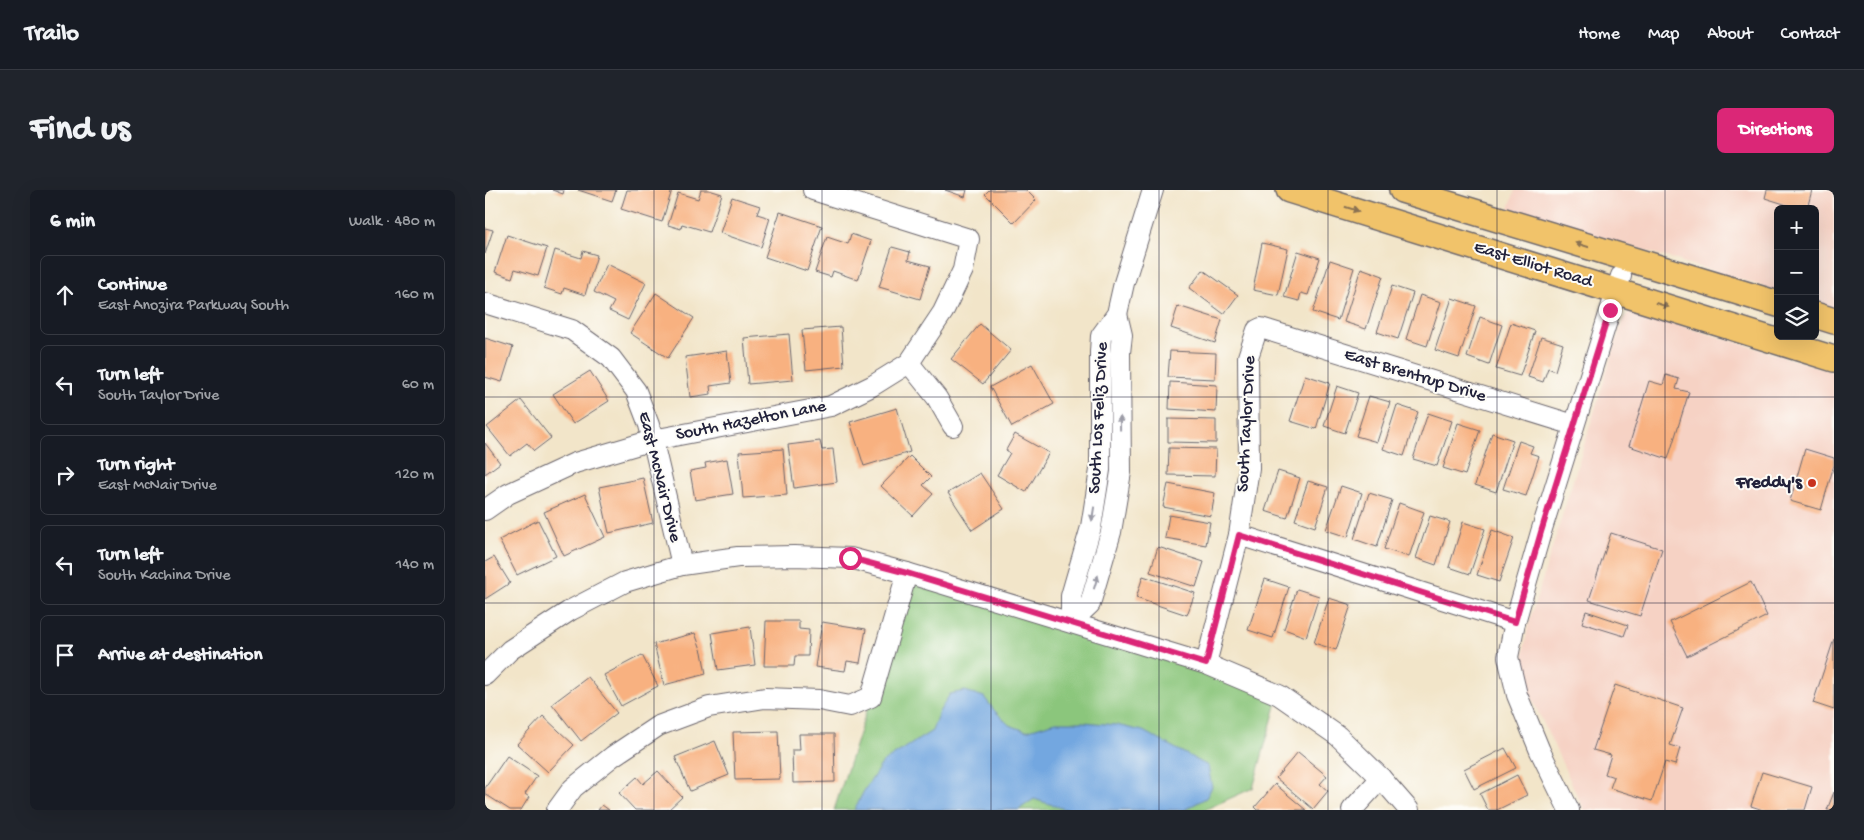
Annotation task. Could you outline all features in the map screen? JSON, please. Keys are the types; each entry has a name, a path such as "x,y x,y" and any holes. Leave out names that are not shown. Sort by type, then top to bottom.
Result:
{"main road":[{"name":"East Elliot Road","path":"1289,190 1619,283 1834,359"},
{"name":"East Elliot Road","path":"1402,190 1774,303"},
{"path":"1819,316 1834,321"}],"street":[{"name":"South Hazelton Lane","path":"485,510 509,494 575,463 653,440 831,406 872,386 909,363 943,312 963,270 969,238 813,190"},
{"name":"South Los Feliz Drive","path":"1071,622 1090,604 1111,532 1121,472 1120,354 1122,335 1117,314 1124,283 1153,190"},
{"path":"1569,810 1540,751 1517,695 1508,657 1515,622 1619,283"},
{"name":"East McNair Drive","path":"485,303 572,330 611,358 636,391 653,440 682,564"},
{"name":"East Brentrup Drive","path":"1257,330 1261,328 1574,425"},
{"name":"South Taylor Drive","path":"1206,664 1239,535 1249,468 1248,356 1257,330"},
{"path":"909,363 937,398 953,426"},
{"path":"1239,535 1515,622"},
{"path":"485,675 510,650 571,610 625,582 682,564 738,557 850,558 907,573 1206,664 1279,696 1337,736 1381,778 1409,810"},
{"path":"557,810 573,788 613,756 658,726 709,707 765,698 819,700 850,706 871,697 907,573"},
{"path":"1352,810 1381,778"}],"shaded area":[{"path":"1515,190 1834,190 1834,308 1819,303 1819,205 1774,205 1774,290 1509,209"},
{"path":"1634,311 1834,372 1834,810 1584,810 1529,692 1524,668 1524,650 1528,626 1623,319"}],"green space":[{"path":"907,573 1279,695 1253,788 1204,810 834,810 871,697"}],"water":[{"path":"965,691 984,697 1009,725 1026,731 1055,722 1084,722 1116,725 1143,731 1208,766 1212,787 1206,798 1184,810 1068,810 1034,799 1018,810 854,810 883,762 932,731 939,712 950,694"}],"building":[{"path":"552,190 564,190 563,194"},
{"path":"578,190 616,190 612,201"},
{"path":"627,190 672,190 662,222 621,209"},
{"path":"701,190 722,194 709,232 682,224 681,229 668,225 678,193 698,199"},
{"path":"945,190 967,190 965,197"},
{"path":"989,190 1026,190 1036,200 1014,223 985,194"},
{"path":"1767,190 1812,190 1808,205 1787,205 1765,198"},
{"path":"732,197 760,206 757,214 770,218 761,247 720,233"},
{"path":"780,212 822,226 807,271 765,257"},
{"path":"485,228 493,230 485,254"},
{"path":"851,234 871,241 858,280 833,271 831,277 815,272 827,237 848,244"},
{"path":"507,235 547,248 538,276 515,269 512,278 495,272"},
{"path":"1262,243 1288,249 1278,295 1253,290"},
{"path":"892,247 910,252 908,260 930,266 920,299 879,287"},
{"path":"555,250 581,258 583,251 597,255 585,295 564,288 562,294 544,288"},
{"path":"1298,251 1320,258 1308,295 1301,293 1299,301 1284,297"},
{"path":"1330,260 1354,268 1338,320 1313,312"},
{"path":"607,264 646,283 628,320 609,311 614,302 594,292"},
{"path":"1361,268 1383,276 1366,329 1344,322"},
{"path":"1203,270 1238,295 1224,314 1189,288"},
{"path":"1392,286 1413,293 1398,339 1377,332"},
{"path":"656,293 694,318 668,358 630,333"},
{"path":"1420,295 1441,302 1427,346 1406,339"},
{"path":"1452,298 1476,306 1459,358 1435,350"},
{"path":"1178,306 1222,320 1215,343 1171,328"},
{"path":"1480,317 1502,325 1489,365 1467,357"},
{"path":"1511,323 1535,331 1520,376 1496,369"},
{"path":"980,324 1011,350 983,384 951,359"},
{"path":"841,327 844,366 806,370 802,330"},
{"path":"789,334 793,380 748,384 744,338"},
{"path":"1541,337 1563,344 1555,371 1548,368 1543,382 1528,377"},
{"path":"485,338 513,347 502,382 485,377"},
{"path":"727,351 731,383 710,386 711,394 690,397 685,357"},
{"path":"1170,351 1216,353 1215,379 1168,377"},
{"path":"1032,364 1054,404 1012,427 990,387"},
{"path":"590,371 609,401 573,424 553,394"},
{"path":"1305,375 1330,383 1316,429 1290,421"},
{"path":"1666,375 1679,379 1676,389 1689,392 1668,459 1629,446 1649,381 1663,385"},
{"path":"1170,382 1217,385 1216,412 1169,409"},
{"path":"1337,386 1358,393 1345,433 1324,426"},
{"path":"1369,396 1390,402 1377,442 1356,436"},
{"path":"521,400 551,438 534,451 527,443 510,456 487,427"},
{"path":"1397,405 1418,412 1404,456 1383,449"},
{"path":"897,408 910,452 864,466 850,422"},
{"path":"1428,413 1452,421 1437,466 1413,459"},
{"path":"1168,419 1216,420 1216,443 1168,442"},
{"path":"1458,423 1480,430 1465,475 1443,468"},
{"path":"1492,433 1513,440 1496,492 1475,485"},
{"path":"1015,434 1049,453 1026,492 997,475 1010,453 1006,450"},
{"path":"820,441 822,450 833,449 837,482 794,488 788,445"},
{"path":"1519,441 1533,446 1530,453 1539,456 1526,496 1503,489"},
{"path":"485,443 500,463 485,474"},
{"path":"1169,448 1216,449 1215,476 1168,475"},
{"path":"783,449 787,495 743,498 739,452"},
{"name":"Freddy's","path":"1805,449 1834,458 1834,465 1821,510 1790,501"},
{"path":"910,456 931,477 923,485 933,494 913,516 881,486"},
{"path":"727,459 733,494 695,500 690,471 706,468 705,463"},
{"path":"1278,471 1300,478 1287,518 1265,511"},
{"path":"980,473 1004,509 972,530 948,493"},
{"path":"643,478 653,523 609,533 599,487"},
{"path":"1308,481 1328,487 1315,527 1295,520"},
{"path":"1168,484 1215,493 1211,516 1163,507"},
{"path":"1341,486 1362,493 1348,537 1326,530"},
{"path":"1369,493 1392,500 1377,547 1354,539"},
{"path":"585,494 605,537 564,556 544,512"},
{"path":"1399,503 1424,512 1409,557 1384,549"},
{"path":"1169,515 1210,522 1206,545 1165,538"},
{"path":"1430,516 1450,522 1436,565 1416,558"},
{"path":"538,520 556,556 517,575 499,540"},
{"path":"1463,522 1485,529 1470,574 1449,567"},
{"path":"1492,530 1514,538 1499,582 1477,575"},
{"path":"1611,533 1662,549 1640,616 1589,600"},
{"path":"1158,547 1204,562 1196,587 1150,572"},
{"path":"494,557 510,583 485,599 485,562"},
{"path":"1143,576 1195,593 1187,615 1136,598"},
{"path":"1265,579 1289,587 1273,638 1248,630"},
{"path":"1751,582 1767,616 1687,656 1670,622"},
{"path":"1297,589 1319,596 1306,637 1284,629"},
{"path":"1329,598 1351,605 1336,650 1314,643"},
{"path":"1586,611 1628,625 1624,636 1582,623"},
{"path":"766,621 799,621 799,629 809,630 808,656 795,656 794,666 764,666"},
{"path":"822,622 866,629 860,663 847,661 845,671 815,667"},
{"path":"750,627 755,665 718,670 712,633"},
{"path":"695,633 702,652 706,674 664,685 654,644"},
{"path":"1834,639 1834,710 1813,703"},
{"path":"642,655 658,686 621,706 604,675"},
{"path":"588,677 617,713 581,741 552,704"},
{"path":"1615,685 1683,708 1670,745 1680,748 1675,765 1665,762 1652,801 1610,788 1614,777 1605,774 1611,755 1593,750"},
{"path":"543,716 574,745 548,772 517,744"},
{"path":"778,731 780,779 735,780 733,732"},
{"path":"799,734 834,734 835,782 793,783 792,750 800,750"},
{"path":"715,741 729,775 690,791 675,757"},
{"path":"1505,748 1516,768 1474,789 1464,769"},
{"path":"1298,752 1327,776 1320,784 1328,791 1313,809 1276,778"},
{"path":"507,756 537,776 525,794 529,797 521,810 510,810 485,794 485,788"},
{"path":"658,771 682,797 668,810 635,810 619,793 637,777 643,784"},
{"path":"1762,772 1812,787 1805,810 1763,810 1751,806"},
{"path":"1517,775 1527,795 1497,810 1488,810 1480,794"},
{"path":"1275,784 1306,810 1258,810 1255,807"},
{"path":"1834,792 1834,810 1827,810"},
{"path":"602,805 609,810 598,810"}],"place":[{"name":"Freddy's","path":"1812,483"}],"route":[{"path":"850,558 907,573 1206,664 1239,535 1515,622 1610,310"}]}
